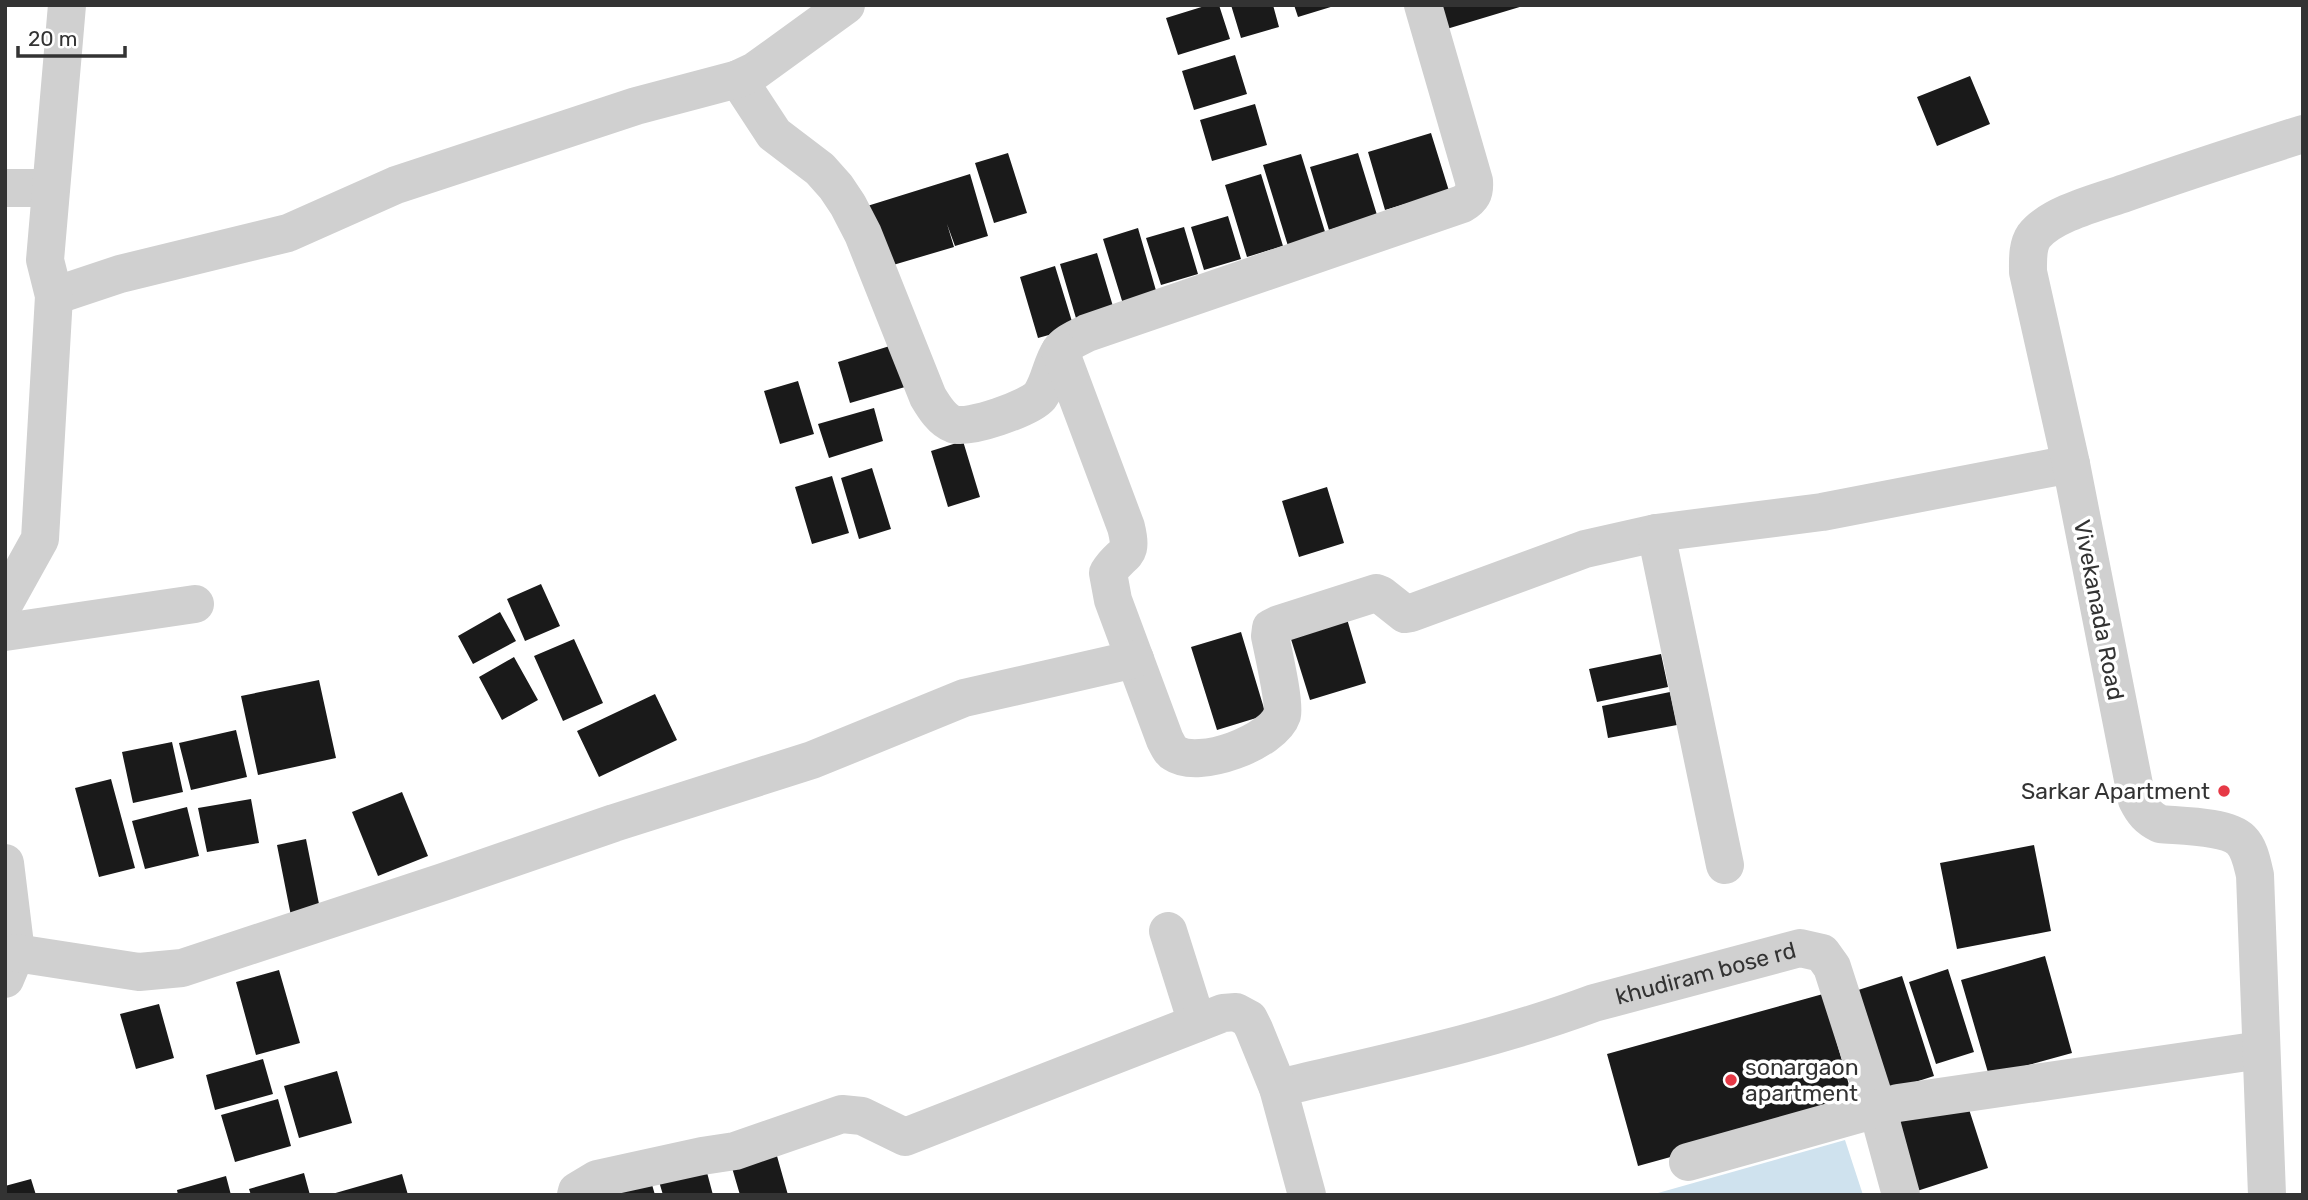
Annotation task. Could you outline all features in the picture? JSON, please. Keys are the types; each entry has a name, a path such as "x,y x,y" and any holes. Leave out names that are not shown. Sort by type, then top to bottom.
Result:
{"street":[{"path":"5,601 40,539 54,296 45,260 67,5"},
{"path":"54,296 120,274 288,233 396,185 636,106 738,79 755,71 846,5"},
{"path":"738,79 774,134 820,169 848,205 863,234 928,397 945,419 955,425 967,425 1020,408 1038,398 1060,351 1069,342 1087,333 1471,199 1475,192 1474,181 1423,5"},
{"name":"Vivekanada Road","path":"2267,1195 2255,875 2249,851 2239,838 2225,831 2160,824 2151,820 2137,800 2071,464 2028,272 2028,252 2034,237 2052,222 2077,210 2303,134"},
{"path":"5,188 51,188"},
{"path":"1060,351 1126,527 1129,548 1111,567 1107,577 1165,740 1172,753 1198,760 1240,748 1277,726 1283,712 1270,636 1271,628 1279,624 1376,593 1405,614 1411,613 1585,549 1656,533 1822,512 2071,464"},
{"path":"1656,533 1725,865"},
{"path":"5,632 195,604"},
{"path":"5,863 11,966 139,972 182,968 443,883 614,823 812,760 964,698 1135,659"},
{"path":"1168,931 1197,1023"},
{"name":"khudiram bose rd","path":"1278,1088 1439,1049 1594,1003 1800,948 1822,953 1832,967 1877,1107"},
{"path":"576,1195 587,1184 597,1180 735,1151 842,1114 862,1116 905,1137 1223,1013 1236,1012 1249,1020 1278,1088 1307,1195"},
{"path":"1688,1162 1898,1102 2261,1049"},
{"path":"1877,1107 1901,1195"}],"water":[{"path":"1845,1140 1863,1195 1658,1193"}],"building":[{"path":"1208,5 1219,5 1230,39 1178,55 1166,18"},
{"path":"1231,5 1273,5 1279,27 1241,38"},
{"path":"1294,5 1334,5 1334,6 1298,17"},
{"path":"1433,5 1523,5 1523,6 1440,31"},
{"path":"1235,55 1247,94 1194,110 1182,71"},
{"path":"1970,76 1990,124 1937,146 1917,97"},
{"path":"1255,104 1267,145 1212,161 1200,120"},
{"path":"1431,133 1449,191 1385,210 1368,152"},
{"path":"1008,153 1027,213 994,223 975,163"},
{"path":"1358,153 1377,215 1329,230 1310,167"},
{"path":"1301,154 1326,235 1288,246 1263,165"},
{"path":"970,174 988,236 955,246 947,224 954,247 883,268 864,207"},
{"path":"1261,174 1283,246 1247,257 1225,185"},
{"path":"1228,216 1241,259 1204,270 1191,227"},
{"path":"1184,227 1198,274 1161,285 1146,238"},
{"path":"1138,228 1157,294 1123,304 1103,239"},
{"path":"1097,253 1115,313 1078,325 1060,264"},
{"path":"1055,266 1074,328 1038,338 1020,277"},
{"path":"893,345 905,387 850,403 838,362"},
{"path":"798,381 814,434 780,444 764,391"},
{"path":"874,408 883,441 829,458 818,424"},
{"path":"963,441 980,497 948,507 931,451"},
{"path":"872,468 891,529 859,539 841,478"},
{"path":"832,476 849,533 812,544 795,487"},
{"path":"1327,487 1344,543 1299,557 1282,501"},
{"path":"541,584 560,626 525,641 507,599"},
{"path":"500,612 516,641 473,664 458,636"},
{"path":"1347,619 1366,683 1310,700 1290,636"},
{"path":"1241,632 1266,715 1217,730 1191,647"},
{"path":"574,639 603,703 563,721 534,656"},
{"path":"1661,654 1668,687 1597,702 1589,669"},
{"path":"514,657 538,700 502,720 479,677"},
{"path":"319,680 336,758 258,775 241,696"},
{"path":"1670,692 1677,725 1608,738 1602,706"},
{"path":"655,694 677,740 599,777 577,731"},
{"path":"236,730 247,777 191,790 179,743"},
{"path":"172,742 183,792 133,803 122,752"},
{"path":"111,779 135,868 99,877 75,788"},
{"path":"402,792 428,856 378,876 352,812"},
{"path":"251,799 259,843 207,852 198,808"},
{"path":"187,807 199,856 145,869 132,821"},
{"path":"306,839 320,909 291,916 277,845"},
{"path":"2034,845 2051,931 1957,949 1940,863"},
{"path":"2045,956 2072,1053 1989,1076 1961,980"},
{"path":"1948,969 1974,1052 1936,1064 1909,982"},
{"path":"279,970 300,1043 256,1055 236,982"},
{"path":"1902,976 1934,1076 1884,1092 1852,992"},
{"name":"sonargaon apartment","path":"1823,994 1855,1106 1638,1166 1607,1054"},
{"path":"159,1004 174,1058 136,1069 120,1014"},
{"path":"263,1059 273,1094 215,1110 206,1075"},
{"path":"337,1071 352,1123 299,1138 284,1086"},
{"path":"278,1099 291,1146 235,1162 221,1115"},
{"path":"1966,1100 1988,1168 1917,1191 1895,1122"},
{"path":"775,1149 788,1195 740,1195 730,1161"},
{"path":"705,1165 713,1195 663,1195 658,1178"},
{"path":"304,1173 310,1195 251,1195 249,1189"},
{"path":"402,1174 408,1195 332,1195 332,1194"},
{"path":"649,1174 655,1195 596,1195"},
{"path":"226,1176 231,1195 178,1195 177,1190"},
{"path":"31,1179 36,1195 5,1195 5,1186"}],"place":[{"name":"Sarkar Apartment","path":"2224,791"},
{"name":"sonargaon apartment","path":"1731,1080"}]}
